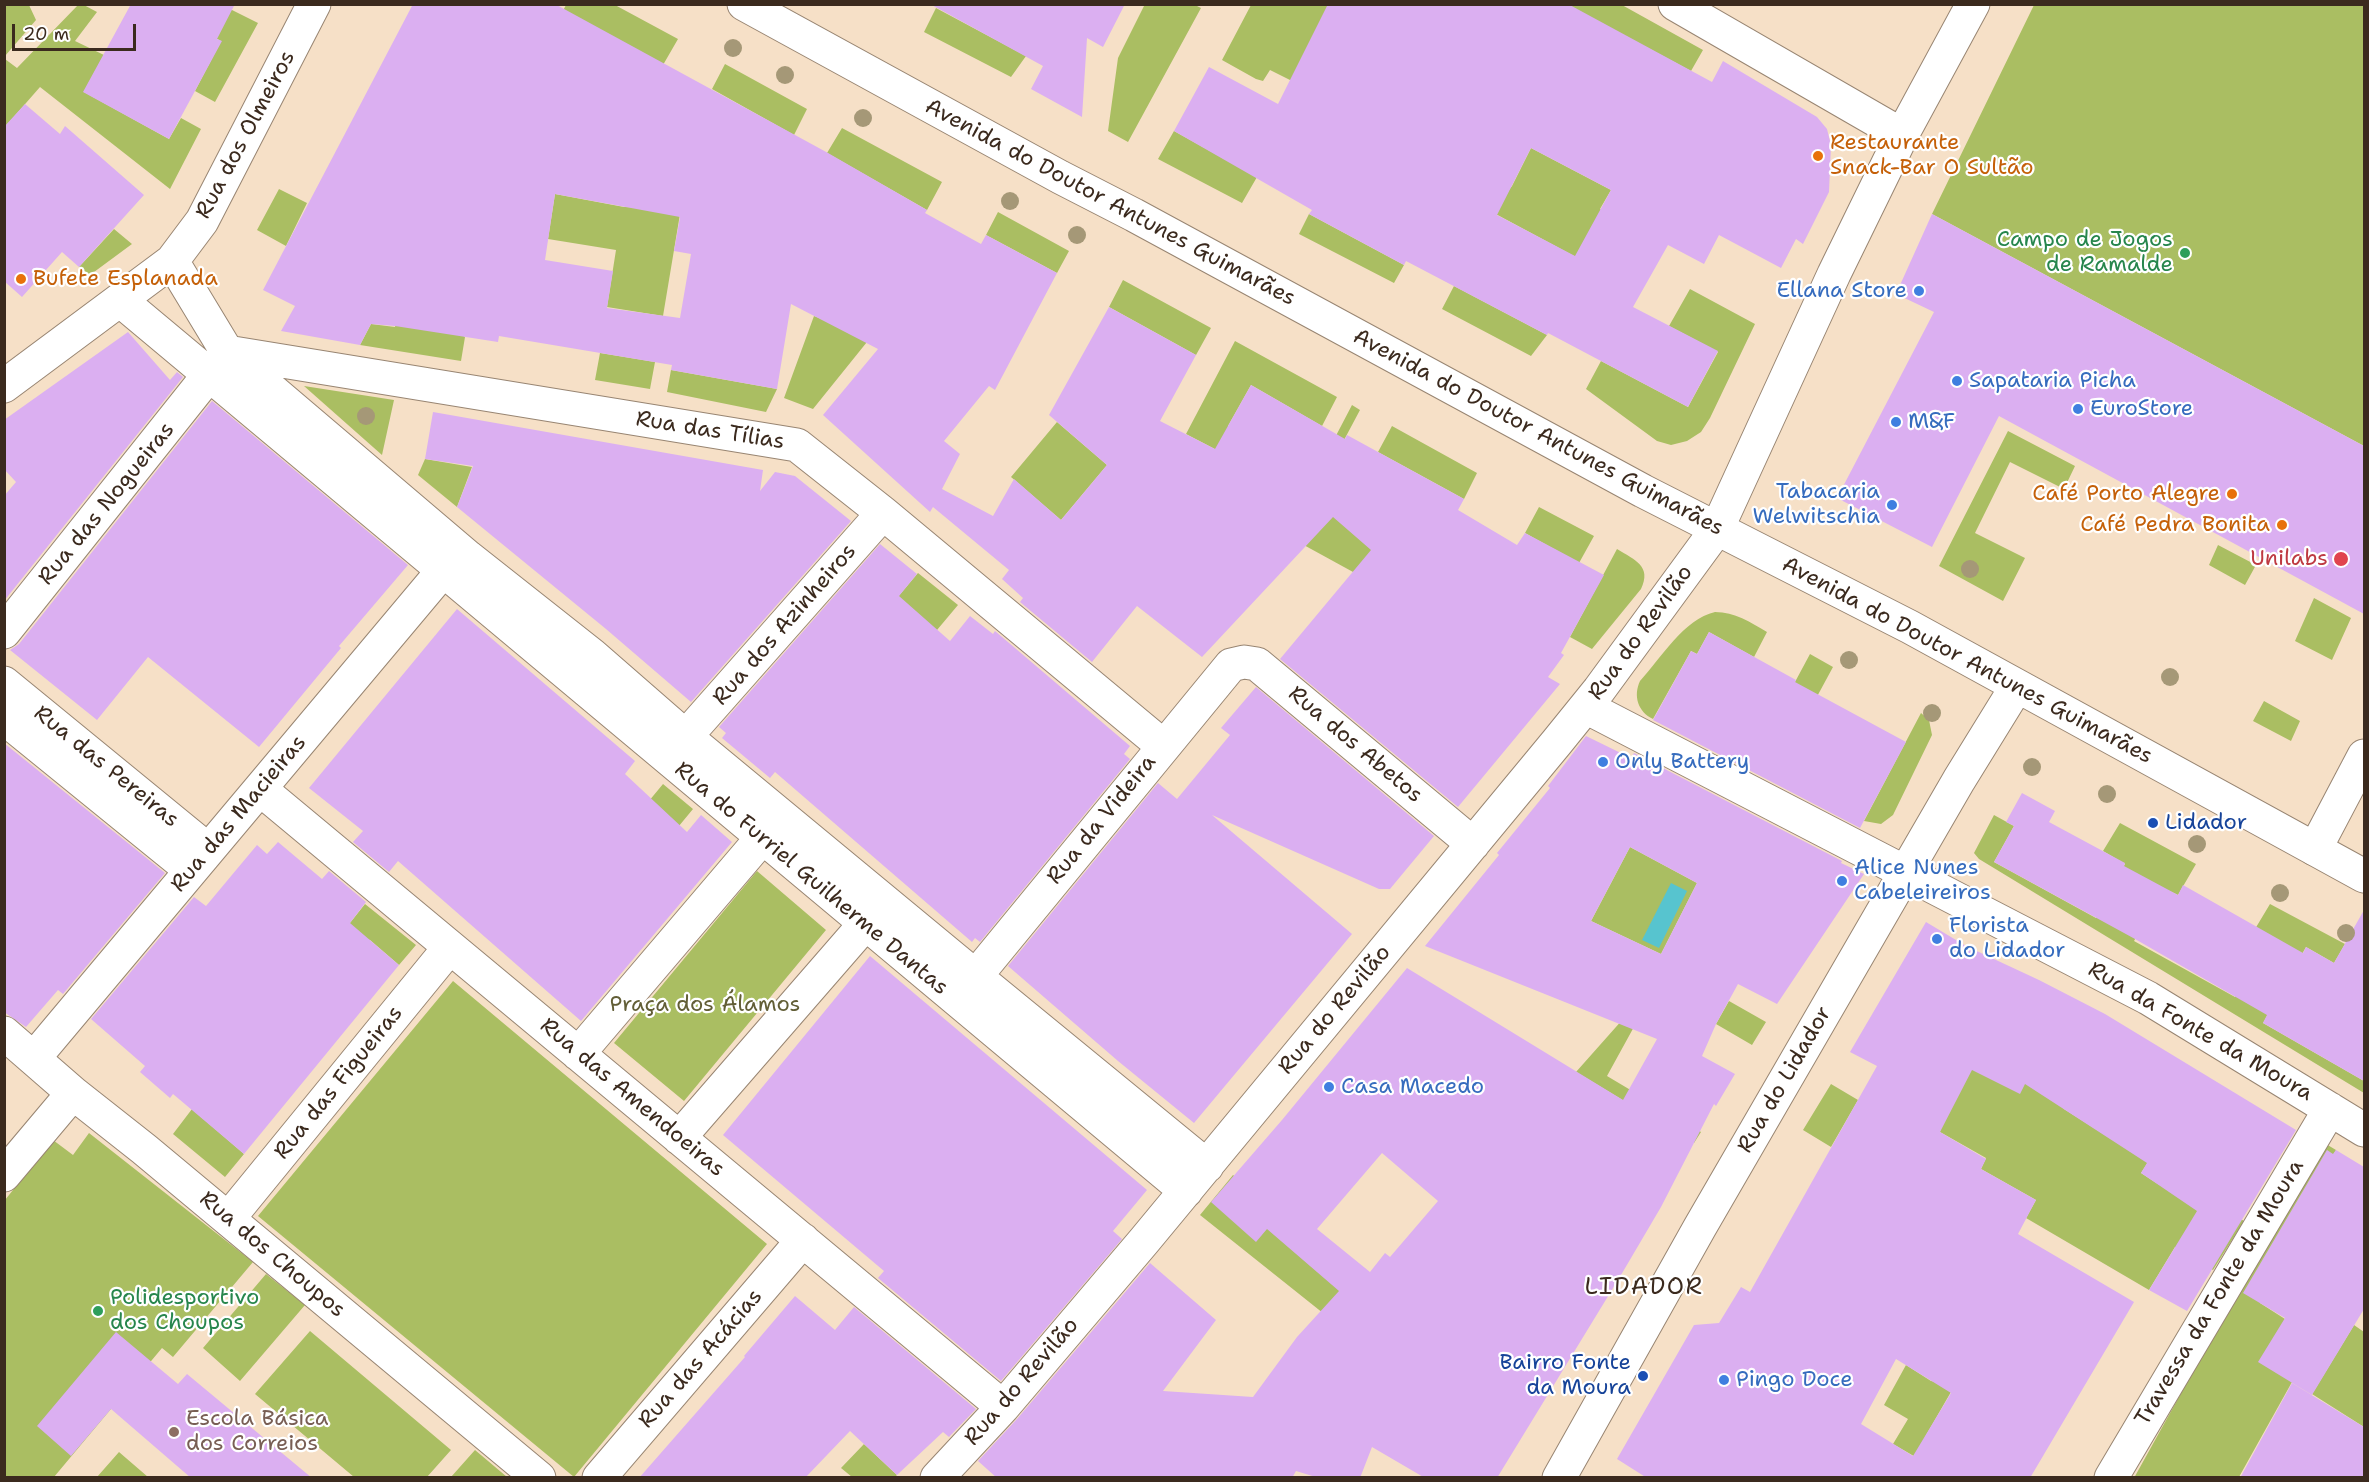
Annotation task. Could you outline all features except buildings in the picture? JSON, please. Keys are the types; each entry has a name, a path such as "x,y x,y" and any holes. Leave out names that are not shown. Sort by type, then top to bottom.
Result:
{"street":[{"name":"Rua dos Olmeiros","path":"4,386 172,261 202,221 314,4"},
{"name":"Avenida do Doutor Antunes Guimarães","path":"744,4 1050,172 1134,215 1717,530 1910,627 2364,876"},
{"path":"1675,4 1902,135"},
{"name":"Rua do Revilão","path":"937,1478 1003,1407 1186,1191 1586,707 1717,530 1834,274 1902,135 1973,4"},
{"name":"Rua do Furriel Guilherme Dantas","path":"172,261 218,364"},
{"name":"Rua do Furriel Guilherme Dantas","path":"120,300 218,364 452,560 592,655 762,838 865,924 965,988 1207,1166"},
{"name":"Rua das Tílias","path":"218,364 796,445 883,513 1163,746"},
{"name":"Rua das Nogueiras","path":"4,632 218,364"},
{"name":"Rua dos Azinheiros","path":"677,747 883,513"},
{"name":"Rua das Macieiras","path":"34,1058 452,560"},
{"name":"Rua dos Abetos","path":"1231,665 1244,662 1257,664 1473,844"},
{"name":"Rua da Videira","path":"965,988 1231,665"},
{"name":"Rua das Pereiras","path":"4,683 199,860"},
{"name":"Rua do Lidador","path":"1559,1478 1700,1227 2017,686"},
{"name":"Rua da Fonte da Moura","path":"1586,707 1907,871 2148,998 2364,1130"},
{"name":"Rua das Pereiras","path":"4,718 199,860"},
{"name":"Rua do Furriel Guilherme Dantas","path":"677,747 965,988 1186,1191"},
{"path":"2315,849 2364,756"},
{"name":"Rua das Amendoeiras","path":"260,789 1003,1407"},
{"path":"578,1053 762,838"},
{"path":"679,1138 865,924"},
{"name":"Rua das Figueiras","path":"228,1219 450,947"},
{"name":"Rua dos Choupos","path":"4,1033 539,1478"},
{"path":"4,1175 74,1093"},
{"name":"Travessa da Fonte da Moura","path":"2110,1478 2330,1109"},
{"name":"Rua das Acácias","path":"598,1478 803,1240"}],"green space":[{"path":"5,4 29,5 36,20 5,56"},
{"path":"82,4 97,12 75,41 104,55 84,92 169,139 181,118 201,129 170,189 40,87 5,127 5,59 17,68 78,5"},
{"path":"1145,4 1195,5 1201,8 1128,142 1108,131 1118,58"},
{"path":"1383,4 1292,81 1270,70 1263,81 1256,79 1222,60 1251,5"},
{"path":"222,5 258,23 215,102 195,91 221,41 175,16"},
{"path":"566,5 615,5 678,39 663,65 538,58"},
{"path":"1567,5 1622,5 1703,50 1691,71"},
{"name":"Campo de Jogos de Ramalde","path":"2034,5 2364,5 2364,446 1932,214"},
{"path":"936,8 1026,56 1011,77 924,32"},
{"path":"725,64 807,109 794,135 712,89"},
{"path":"842,128 942,182 927,210 827,153"},
{"path":"1174,131 1257,177 1242,203 1158,159"},
{"path":"1531,148 1611,190 1600,209 1609,215 1585,262 1492,212 1512,186"},
{"path":"279,189 307,203 286,246 257,230"},
{"path":"555,194 624,207 681,208 663,316 607,307 616,250 548,239"},
{"path":"998,212 1069,251 1057,273 986,235"},
{"path":"1309,214 1404,265 1394,283 1299,234"},
{"path":"114,229 132,244 90,275 79,267"},
{"path":"404,277 465,337 461,361 360,345 371,324 395,327"},
{"path":"1123,280 1211,328 1196,355 1109,307"},
{"path":"1454,286 1547,335 1531,356 1442,309"},
{"path":"1690,289 1755,324 1701,432 1687,441 1671,445 1657,441 1586,389 1601,361 1688,407 1718,352 1669,326"},
{"path":"814,316 871,337 813,409 784,398"},
{"path":"1235,341 1337,397 1322,426 1251,385 1228,426 1234,459 1186,434"},
{"path":"600,353 655,362 650,389 595,380"},
{"path":"671,370 777,389 766,412 667,392"},
{"path":"304,386 394,400 382,455"},
{"path":"1352,405 1360,410 1319,487 1391,527 1364,578 1291,538 1305,495"},
{"path":"1057,422 1107,465 1061,520 1011,477"},
{"path":"1392,426 1477,473 1464,499 1378,452"},
{"path":"2008,431 2075,466 2064,489 2010,462 1975,533 2025,558 2003,601 1939,566"},
{"path":"425,459 472,467 457,507 418,475"},
{"path":"1539,507 1594,536 1579,563 1525,533"},
{"path":"2218,545 2256,565 2245,585 2209,565"},
{"path":"1617,549 1640,564 1644,581 1641,589 1592,649 1570,637"},
{"path":"918,573 958,605 937,630 880,618"},
{"path":"2314,598 2351,618 2332,660 2295,641"},
{"path":"1715,612 1736,616 1767,632 1754,657 1709,632 1697,654 1691,651 1653,719 1648,716 1638,703 1637,692 1640,681 1683,631 1693,622"},
{"path":"1810,654 1833,667 1774,776 1751,764"},
{"path":"2264,701 2300,721 2291,741 2253,721"},
{"path":"1921,713 1929,720 1932,735 1893,815 1881,824 1864,821"},
{"path":"663,784 693,809 669,838 639,813"},
{"path":"1994,815 2014,826 1994,862 2096,918 2125,864 2103,851 2120,823 2196,864 2178,895 2163,888 2134,941 2235,997 2266,943 2252,934 2270,904 2345,944 2334,963 2306,947 2263,1023 2364,1081 2364,1093 1979,859 1974,853"},
{"path":"1630,847 1697,883 1661,954 1591,921"},
{"name":"Praça dos Álamos","path":"757,871 826,930 684,1101 614,1043"},
{"path":"365,904 416,945 399,965 370,940 342,933"},
{"path":"1967,947 2033,1069 2064,1109 2148,1162 2141,1173 2158,1184 2204,1195 2244,1221 2213,1270 2175,1247 2149,1290 2026,1218 2036,1200 1981,1169 1986,1158 1940,1132"},
{"path":"1663,974 1607,1076 1701,1132 1694,1143 1576,1072"},
{"path":"453,981 767,1244 574,1477 258,1216"},
{"path":"1729,1001 1766,1022 1752,1045 1716,1024"},
{"path":"1831,1084 1858,1100 1831,1147 1803,1130"},
{"path":"192,1109 244,1154 225,1177 173,1134"},
{"name":"Polidesportivo dos Choupos","path":"89,1133 253,1262 173,1357 162,1348 54,1477 5,1478 5,1200 53,1140 73,1155"},
{"path":"2321,1141 2336,1150 2280,1251 2276,1276 2260,1303 2285,1319 2292,1382 2239,1477 2134,1478"},
{"path":"1233,1175 1380,1296 1348,1333 1200,1215"},
{"path":"266,1274 305,1305 240,1381 203,1348"},
{"path":"2354,1325 2364,1332 2364,1427 2312,1394"},
{"path":"310,1331 451,1450 427,1477 354,1477 255,1394"},
{"path":"1906,1365 1931,1381 1955,1385 1925,1437 1950,1477 1893,1444 1908,1419 1884,1405"},
{"path":"864,1444 897,1475 895,1477 852,1477 841,1468"},
{"path":"475,1450 507,1477 451,1477"},
{"path":"119,1452 148,1477 97,1477"}],"water":[{"path":"1671,883 1687,891 1659,948 1642,940"}],"place":[{"name":"Restaurante Snack-Bar O Sultão","path":"1818,156"},
{"name":"Campo de Jogos de Ramalde","path":"2185,253"},
{"name":"Bufete Esplanada","path":"21,279"},
{"name":"Ellana Store","path":"1919,291"},
{"name":"Sapataria Picha","path":"1957,381"},
{"name":"EuroStore","path":"2078,409"},
{"name":"M&F","path":"1896,422"},
{"name":"Café Porto Alegre","path":"2232,494"},
{"name":"Tabacaria Welwitschia","path":"1892,505"},
{"name":"Café Pedra Bonita","path":"2282,525"},
{"name":"Unilabs","path":"2341,559"},
{"name":"Only Battery","path":"1603,762"},
{"name":"Lidador","path":"2153,823"},
{"name":"Alice Nunes Cabeleireiros","path":"1842,881"},
{"name":"Florista do Lidador","path":"1937,939"},
{"name":"Casa Macedo","path":"1329,1087"},
{"name":"Polidesportivo dos Choupos","path":"98,1311"},
{"name":"Bairro Fonte da Moura","path":"1643,1376"},
{"name":"Pingo Doce","path":"1724,1380"},
{"name":"Escola Básica dos Correios","path":"174,1432"}],"district":[{"name":"LIDADOR","path":"1644,1288"}]}
